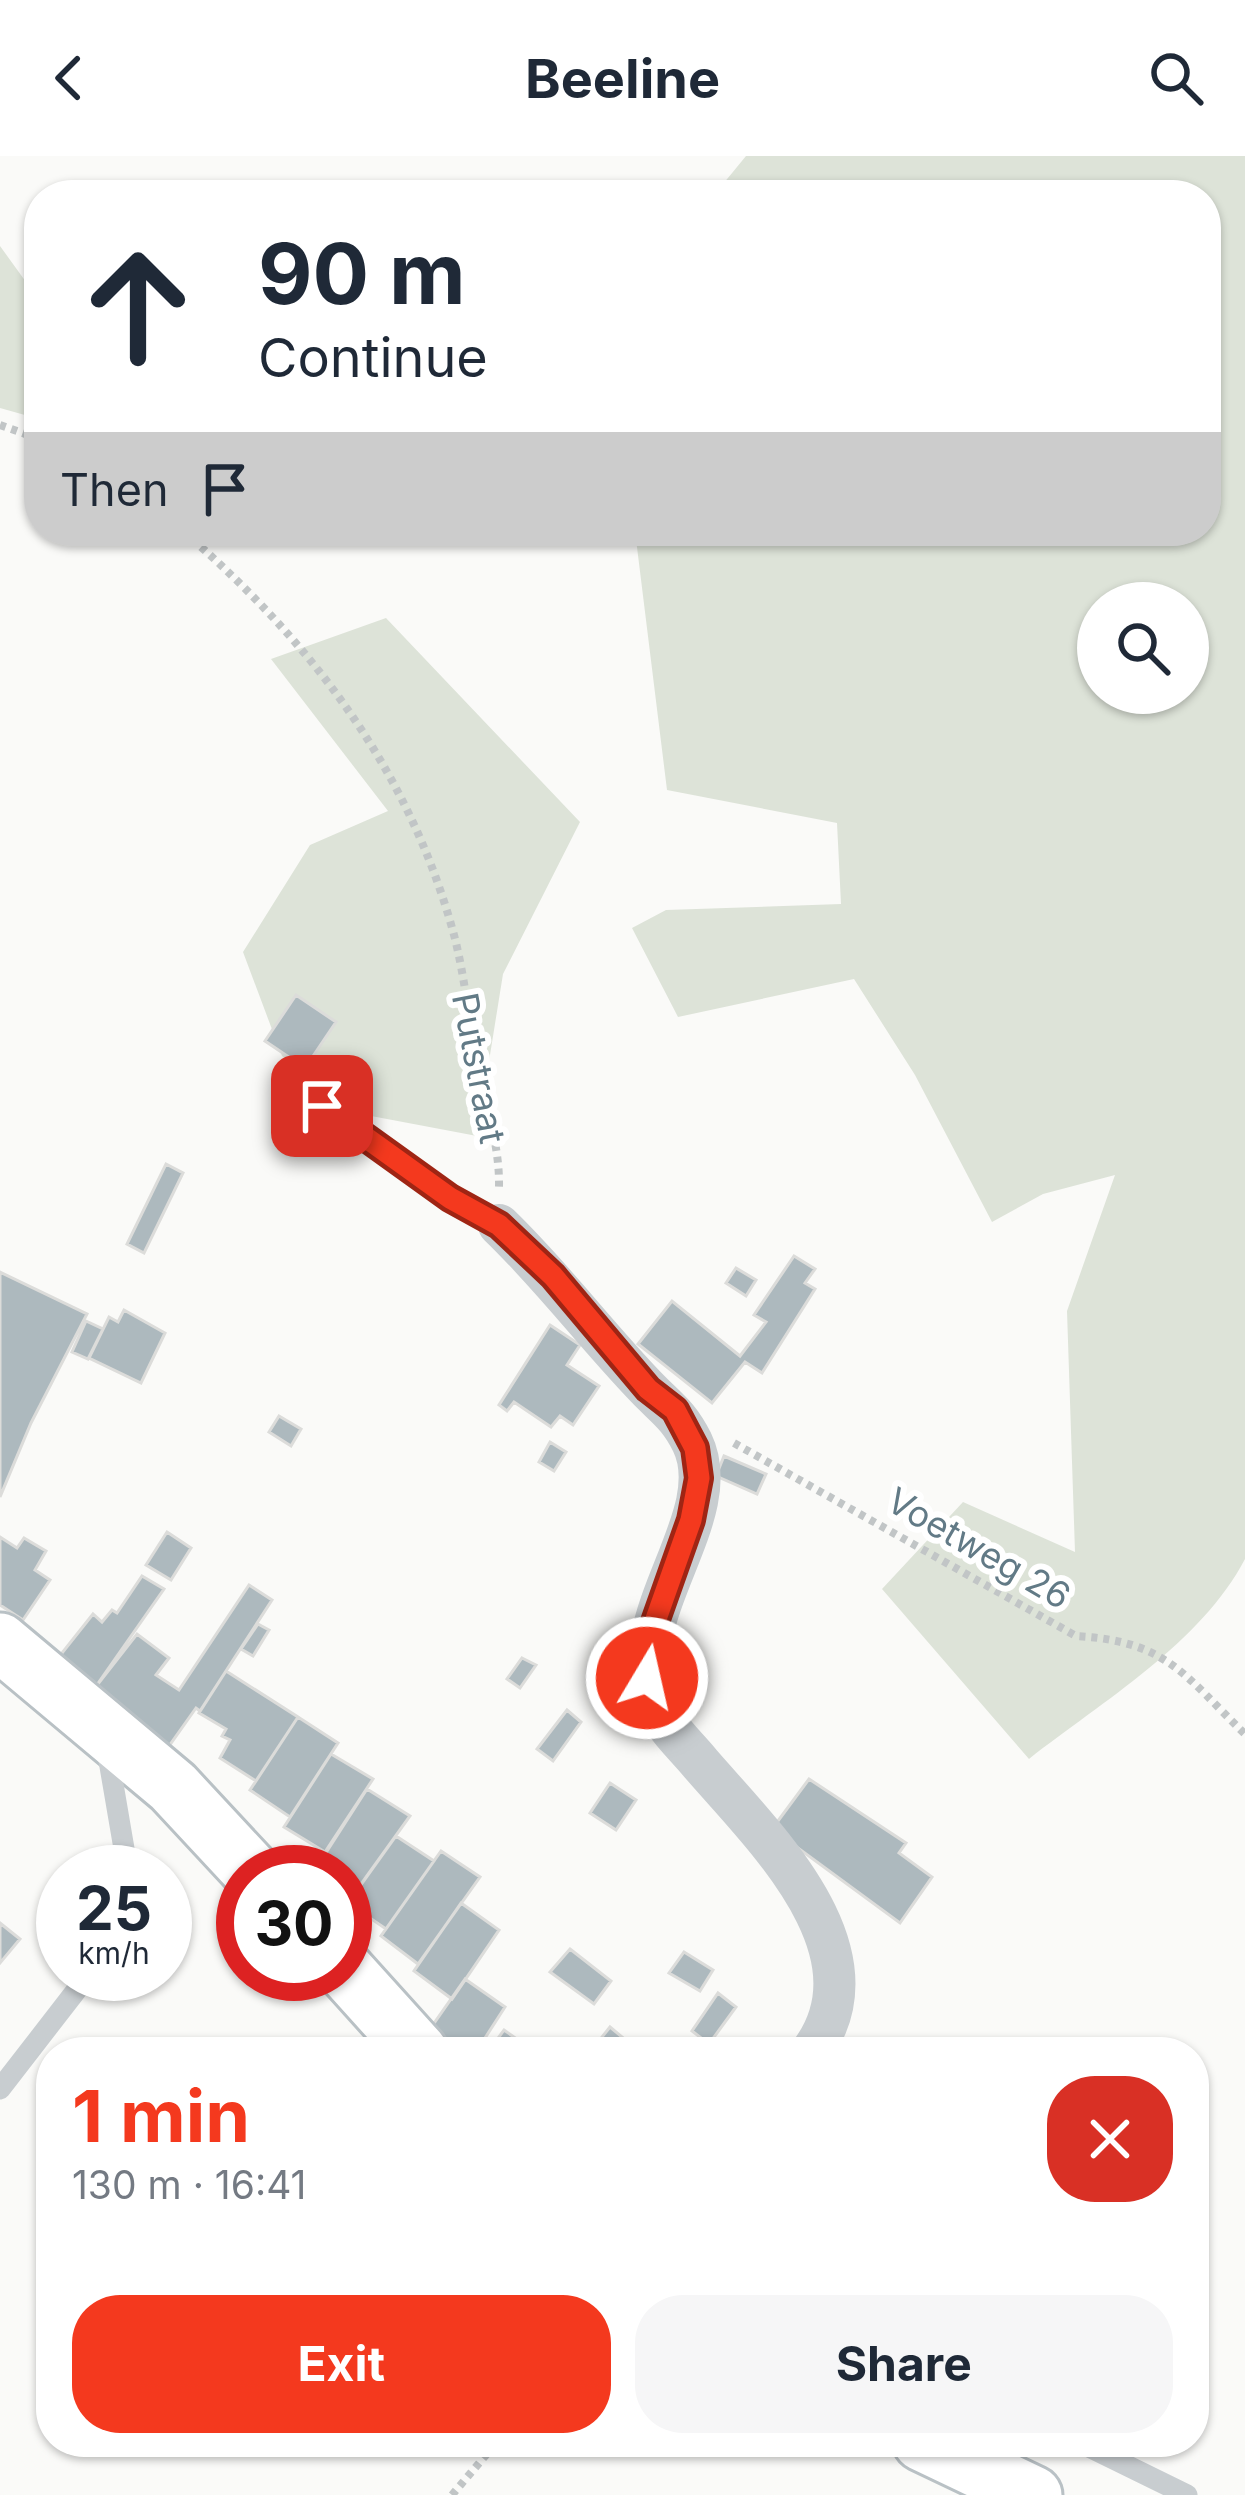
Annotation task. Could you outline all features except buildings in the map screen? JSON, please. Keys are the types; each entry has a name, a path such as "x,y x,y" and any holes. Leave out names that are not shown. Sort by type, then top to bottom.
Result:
{"main road":[{"path":"12,1660 173,1787 227,1845"},
{"path":"372,2000 405,2037"},
{"path":"953,2457 1033,2495"}],"street":[{"path":"499,1225 553,1276 648,1389 675,1410 695,1448 699,1478 691,1520 650,1636 647,1678 661,1716 785,1862 812,1906 829,1948 834,1990 822,2037"}],"lane":[{"path":"322,1106 450,1198 499,1225"},
{"path":"103,1728 123,1845"},
{"path":"40,2037 68,2001"},
{"path":"0,2089 36,2042"},
{"path":"1109,2457 1187,2495"}],"path":[{"name":"Putstraat","path":"199,546 293,636 340,693 384,759 423,841 454,937 499,1169 499,1225"},
{"name":"Voetweg 26","path":"675,1410 1076,1636 1118,1638 1162,1654 1245,1734"},
{"path":"452,2495 484,2457"}],"shaded area":[{"path":"746,156 1245,156 1245,1559 1203,1618 1177,1644 1029,1759 882,1589 963,1502 1075,1552 1067,1311 1115,1175 1043,1194 992,1222 915,1075 854,979 678,1017 632,928 666,910 841,904 837,823 667,790 637,546 1221,546 1221,180 726,180"},
{"path":"0,246 24,279 24,415 0,408"},
{"path":"386,618 580,822 503,974 477,1136 350,1112 282,1056 243,952 310,845 388,811 271,659"}],"route":[{"path":"322,1106 450,1198 499,1225 553,1276 648,1389 675,1410 695,1448 699,1478 691,1520 650,1636 647,1678"}]}
